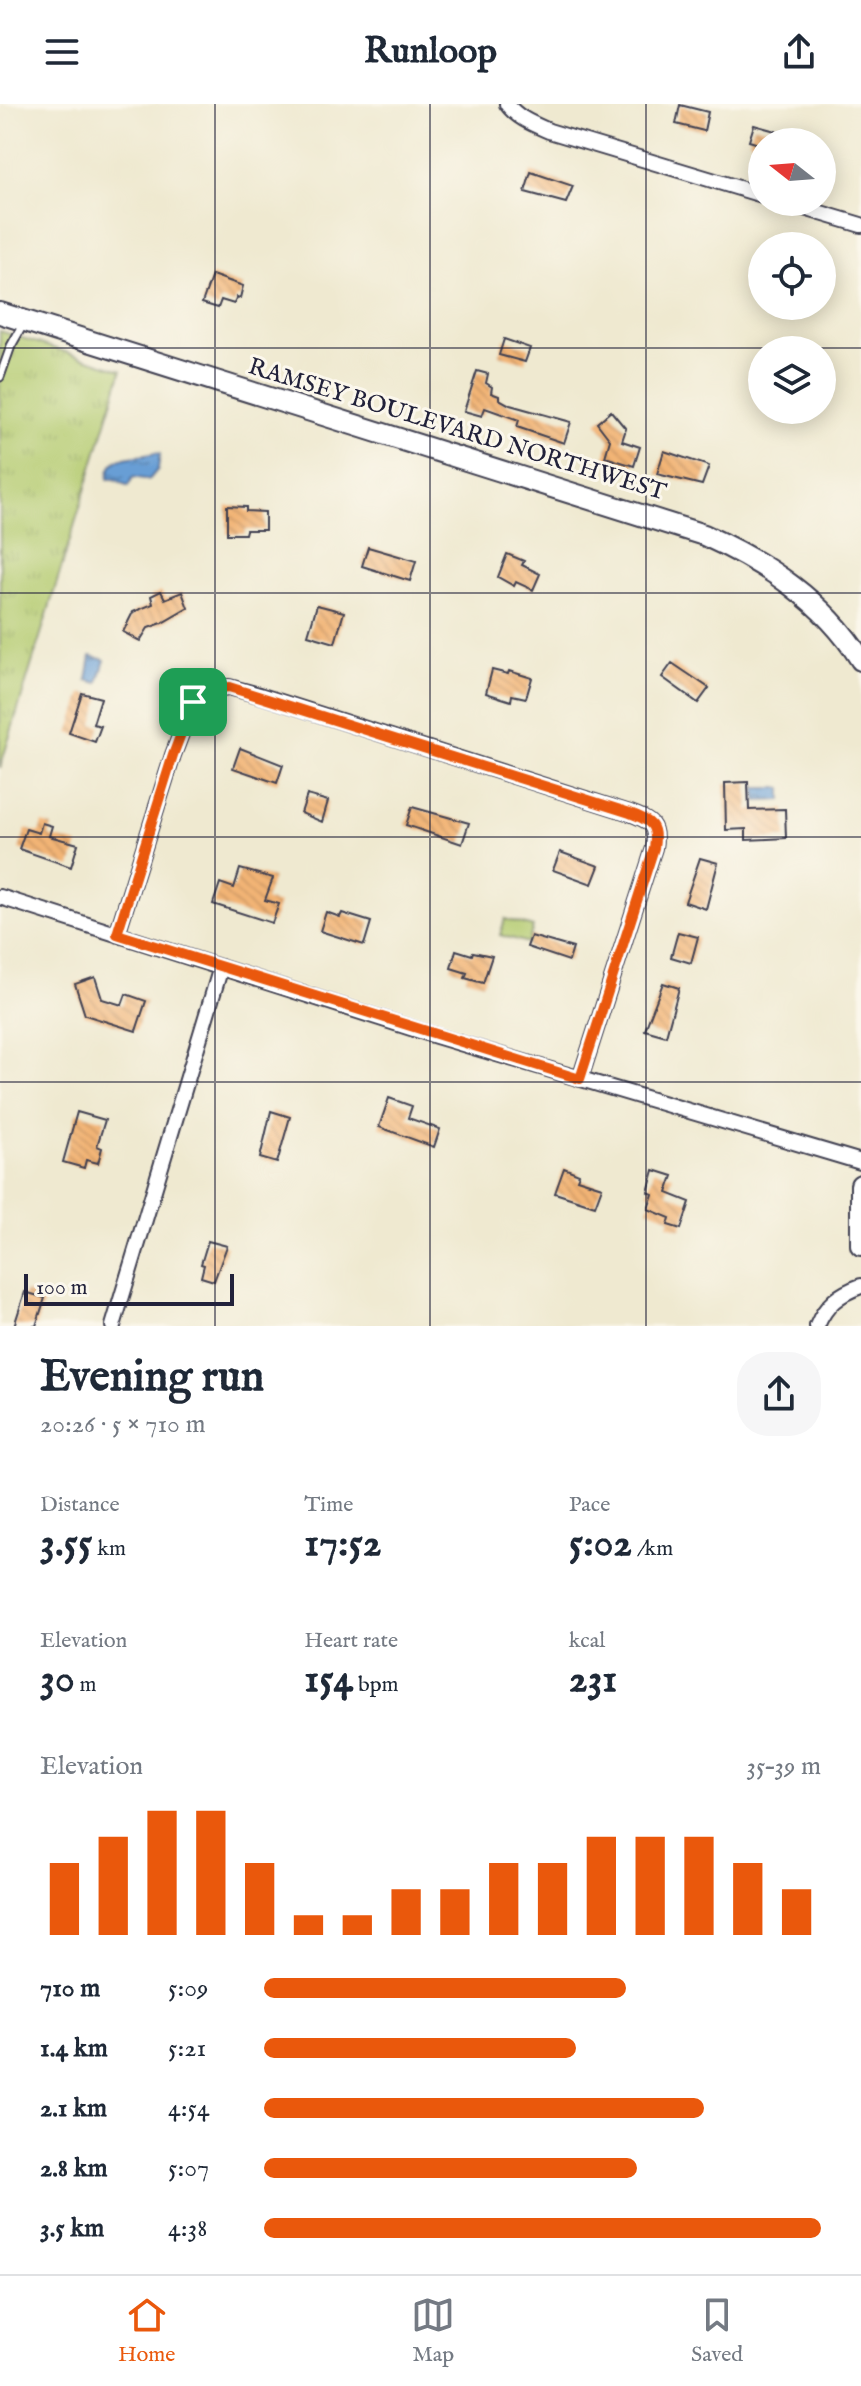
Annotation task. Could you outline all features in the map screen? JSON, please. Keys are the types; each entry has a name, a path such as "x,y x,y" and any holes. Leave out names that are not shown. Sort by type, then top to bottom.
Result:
{"street":[{"path":"507,104 531,123 555,132 748,191"},
{"path":"831,216 861,225"},
{"name":"RAMSEY BOULEVARD NORTHWEST","path":"0,313 704,535 756,561 795,588 819,609 861,660"},
{"path":"117,934 173,755 193,702 204,690 229,687 259,695 644,818 657,833 580,1079"},
{"path":"0,897 580,1079 861,1162"},
{"path":"113,1326 221,967"},
{"path":"861,1185 861,1245"},
{"path":"817,1326 829,1303 845,1291 861,1286"}],"lane":[{"path":"0,377 11,346 26,321"}],"green space":[{"path":"0,331 122,370 0,768"},
{"path":"505,919 533,927 528,943 500,935"}],"water":[{"path":"160,454 158,469 149,480 133,477 128,486 108,479 113,464 118,460"},
{"path":"91,656 105,660 98,683 87,680"},
{"path":"756,788 782,788 782,800 757,801"}],"building":[{"path":"680,105 708,112 704,131 676,124"},
{"path":"531,172 573,186 566,203 525,192"},
{"path":"212,275 243,286 240,298 237,297 234,304 221,300 218,308 202,303"},
{"path":"504,339 530,348 525,362 499,355"},
{"path":"477,371 488,374 486,383 492,387 491,393 510,405 571,422 564,443 517,427 519,420 485,408 482,416 464,411"},
{"path":"611,411 626,429 622,441 640,447 634,466 605,457 610,440 597,423"},
{"path":"664,451 709,466 702,485 657,474"},
{"path":"227,506 265,512 265,530 227,534"},
{"path":"368,547 416,561 410,581 362,566"},
{"path":"507,554 524,561 522,565 540,574 533,590 516,582 514,586 498,577"},
{"path":"161,591 165,599 182,592 188,608 148,628 140,641 123,632 133,612 153,604 151,596"},
{"path":"317,605 344,612 335,643 308,635"},
{"path":"672,663 709,688 698,703 662,677"},
{"path":"492,670 532,678 526,698 512,695 511,701 486,693"},
{"path":"82,693 101,698 93,724 101,726 95,742 69,733"},
{"path":"240,748 283,765 277,783 233,768"},
{"path":"748,782 749,810 785,809 786,838 746,840 746,829 726,830 725,783"},
{"path":"307,795 328,801 322,822 301,813"},
{"path":"412,807 469,823 462,844 406,825"},
{"path":"42,823 52,826 49,836 78,844 71,867 19,849 26,829 39,833"},
{"path":"560,852 599,866 592,884 553,870"},
{"path":"700,858 718,863 706,909 685,902"},
{"path":"240,869 273,878 265,900 279,904 272,923 213,904 220,883 234,888"},
{"path":"326,912 340,917 342,913 371,922 364,945 320,931"},
{"path":"678,932 698,937 691,963 671,957"},
{"path":"531,936 573,948 569,961 527,947"},
{"path":"456,950 492,956 483,983 465,978 467,973 451,968"},
{"path":"95,977 102,999 122,1005 126,994 146,1001 136,1031 85,1015 75,984"},
{"path":"663,983 679,988 666,1036 645,1030"},
{"path":"389,1098 412,1106 408,1118 440,1129 434,1147 379,1127"},
{"path":"271,1111 290,1117 277,1163 260,1158"},
{"path":"77,1112 105,1120 97,1146 102,1148 98,1163 86,1160 84,1168 63,1162"},
{"path":"564,1168 579,1174 577,1179 602,1187 595,1206 555,1193"},
{"path":"654,1170 673,1176 667,1193 690,1202 681,1229 668,1225 670,1218 648,1209 653,1194 648,1192"},
{"path":"208,1241 227,1246 214,1281 201,1277 204,1265 201,1264"},
{"path":"25,1292 45,1298 36,1326 14,1326"}],"route":[{"path":"229,687 259,695 630,813 652,825 657,833 654,848 580,1079 117,934 173,755 193,702 204,690 229,687"}]}
